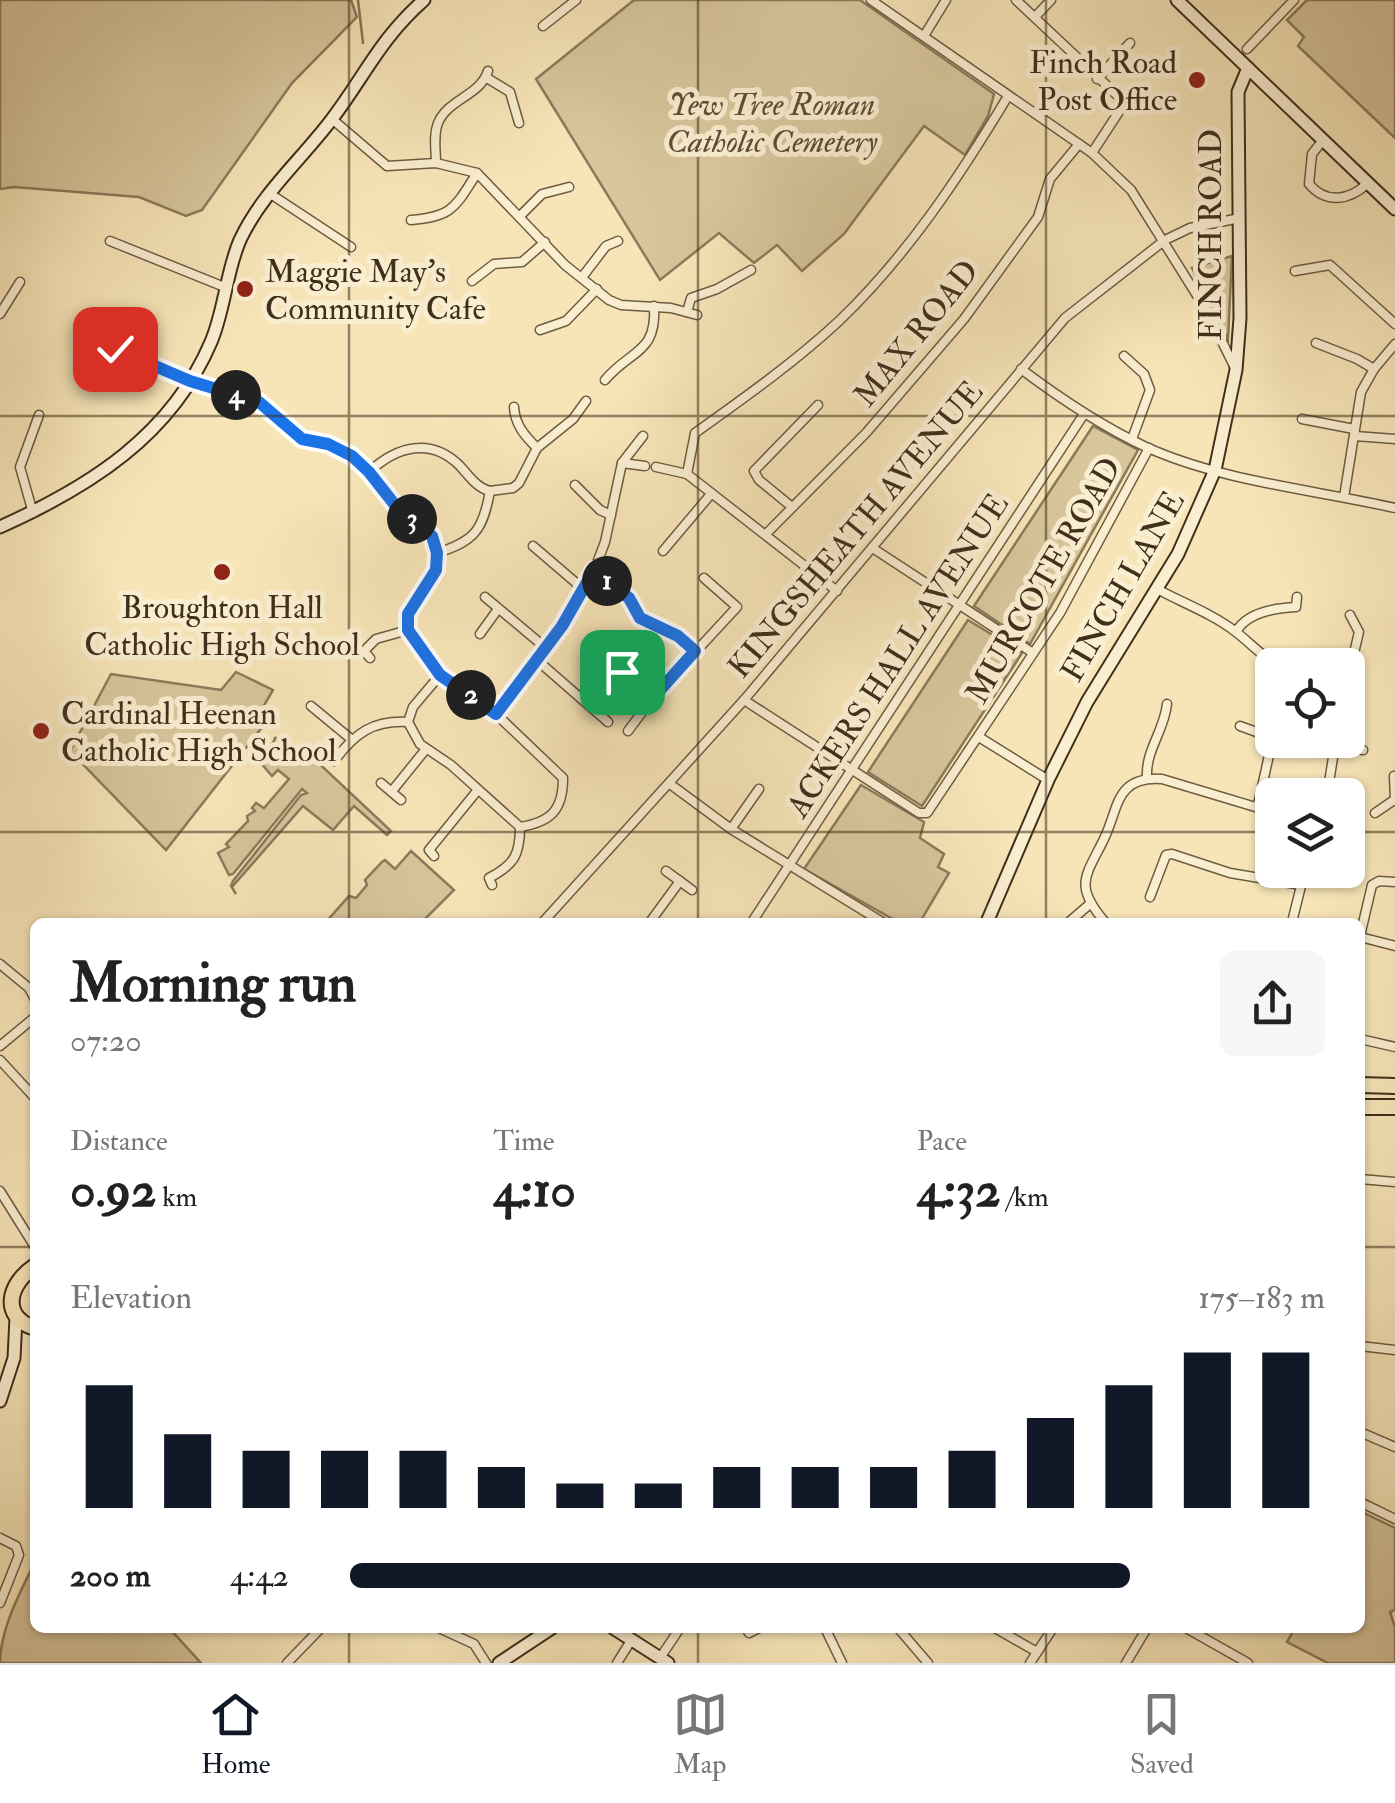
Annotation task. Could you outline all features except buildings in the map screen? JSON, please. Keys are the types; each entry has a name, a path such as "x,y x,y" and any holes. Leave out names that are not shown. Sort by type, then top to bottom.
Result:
{"highway":[{"path":"1365,1085 1395,1086"},
{"path":"1365,1107 1395,1107"},
{"path":"0,1288 28,1271"},
{"path":"9,1314 8,1297 28,1271"}],"street":[{"path":"0,528 71,494 127,454 164,418 190,381 210,342 240,241 269,193 332,119 380,45 424,0"},
{"path":"543,26 576,0"},
{"path":"871,0 1079,144 1131,190 1208,313 1236,370"},
{"path":"924,36 946,0"},
{"path":"1016,0 1119,97 1122,106 1092,154"},
{"path":"1035,18 1051,0"},
{"path":"1177,0 1395,209"},
{"path":"1247,49 1290,1"},
{"path":"1097,79 1130,43"},
{"name":"FINCH ROAD","path":"1236,370 1238,86 1248,68"},
{"path":"436,163 439,120 487,74 510,92 519,123"},
{"name":"FINCH ROAD","path":"1238,101 1258,78"},
{"path":"688,474 695,434 839,321 894,261 964,170 1008,96"},
{"path":"332,119 387,166 436,163 477,173 565,265 621,306 654,306 698,315"},
{"path":"1324,140 1313,151 1310,168 1308,184 1316,193 1328,199 1351,196 1368,182"},
{"name":"MAX ROAD","path":"766,534 866,433 964,319 1038,218 1050,179 1079,144"},
{"path":"411,220 441,218 454,208 477,173"},
{"path":"521,216 542,194 568,186"},
{"path":"269,193 351,247"},
{"name":"KINGSHEATH AVENUE","path":"547,918 744,700 1065,318 1165,240 1190,228 1240,218"},
{"path":"110,241 227,289"},
{"path":"472,281 494,264 522,262 545,242"},
{"path":"583,276 606,246 618,242"},
{"path":"1296,271 1330,265 1395,324"},
{"path":"687,312 691,298 751,270"},
{"path":"0,314 20,282"},
{"path":"540,330 566,321 597,289"},
{"path":"605,380 619,364 647,346 655,325 654,306"},
{"path":"83,333 190,381 259,402 302,439 328,444 352,456 395,505 432,536 436,570 408,614 408,630 440,675 496,714 563,778 563,799 558,811 541,824 520,828"},
{"path":"1316,342 1374,370"},
{"path":"1344,496 1362,392 1395,344"},
{"path":"1124,356 1144,374 1150,390 1132,440"},
{"path":"1022,369 1084,414 1149,448 1216,470 1395,508"},
{"name":"FINCH LANE","path":"990,918 1048,780 1087,702 1195,521 1216,470 1236,370"},
{"path":"369,472 384,458 407,448 428,446 450,456 482,490 502,492 520,483 537,448 574,419 586,401"},
{"path":"792,508 754,471 818,405"},
{"path":"514,407 514,418 537,448"},
{"name":"ACKERS HALL AVENUE","path":"755,918 1084,414"},
{"path":"33,512 20,463 39,415"},
{"path":"1302,419 1395,439"},
{"path":"496,714 538,661 594,570 622,463 643,436"},
{"name":"MURCOTE ROAD","path":"852,770 918,813 927,814 1060,613 1149,448"},
{"path":"622,463 645,466"},
{"path":"656,467 688,474 838,591"},
{"path":"575,485 600,510 611,514"},
{"path":"437,553 465,544 478,531 490,491"},
{"path":"663,551 712,494"},
{"path":"533,546 582,588"},
{"path":"874,549 1033,653"},
{"path":"594,570 629,598 640,618 678,636 695,651"},
{"path":"628,731 651,700 737,607 704,578"},
{"path":"1157,589 1236,632 1255,650"},
{"path":"485,597 546,649"},
{"path":"1236,632 1242,622 1275,608 1296,606 1297,597"},
{"path":"480,634 498,609"},
{"path":"1350,615 1359,632 1356,648"},
{"path":"370,658 364,651 376,640 408,630"},
{"path":"538,661 608,722"},
{"path":"622,672 651,700"},
{"path":"440,675 413,707 408,722 414,737 426,749 451,765 520,828 520,852 509,868 489,878 492,884"},
{"path":"744,700 852,770"},
{"path":"1148,778 1147,758 1162,727 1167,704"},
{"path":"311,706 351,739"},
{"path":"334,760 351,739 372,725 408,722"},
{"path":"1240,726 1267,738 1271,754 1265,778"},
{"path":"979,737 1048,780"},
{"path":"392,791 426,749"},
{"path":"1375,813 1395,801 1394,776"},
{"path":"1102,918 1086,891 1087,868 1104,841 1116,802 1132,785 1148,778 1172,781 1214,797 1255,804"},
{"path":"381,782 401,800"},
{"path":"670,784 731,829 872,918"},
{"path":"731,829 759,790"},
{"path":"434,856 429,850 477,791"},
{"path":"1150,897 1166,855 1255,877"},
{"path":"666,871 692,890"},
{"path":"653,918 680,881"},
{"path":"1364,918 1372,884 1395,882"},
{"path":"1293,918 1300,888"},
{"path":"1073,918 1090,903"},
{"path":"1365,938 1395,946"},
{"path":"9,971 17,963"},
{"path":"0,964 30,988"},
{"path":"0,1046 30,1021"},
{"path":"1365,1040 1395,1047"},
{"path":"0,1060 30,1093"},
{"path":"1365,1179 1395,1182"},
{"path":"0,1192 30,1240"},
{"path":"0,1401 14,1358 18,1330 9,1314"},
{"path":"14,1358 30,1337"},
{"path":"1365,1347 1395,1350"},
{"path":"1365,1434 1395,1446"},
{"path":"1365,1504 1395,1518"},
{"path":"0,1538 16,1546 19,1554 0,1603"},
{"path":"286,1663 316,1633"},
{"path":"450,1633 474,1644 486,1663"},
{"path":"499,1663 544,1633"},
{"path":"621,1633 664,1660 678,1633"},
{"path":"827,1633 842,1663"},
{"path":"902,1633 928,1663"},
{"path":"1004,1633 1037,1652"},
{"path":"1030,1663 1050,1633"},
{"path":"1126,1663 1144,1633"},
{"path":"1195,1633 1248,1663"},
{"path":"617,1663 632,1640"},
{"path":"1219,1663 1226,1650"}],"green space":[{"path":"0,0 351,0 357,17 292,83 202,210 186,216 139,197 0,189"},
{"name":"Yew Tree Roman Catholic Cemetery","path":"634,0 860,0 994,94 988,116 965,155 924,126 844,234 802,271 777,245 754,263 719,233 660,280 536,79"},
{"path":"1307,0 1395,0 1395,138 1298,46 1304,37 1287,20"},
{"path":"1232,256 1228,339 1192,268"},
{"path":"1093,426 1138,450 1030,644 974,606"},
{"path":"968,620 1022,653 922,806 868,772"},
{"path":"236,672 273,690 256,719 263,726 166,850 70,751 111,674 221,690"},
{"path":"275,738 310,755 391,831 387,835 354,806 333,830 303,806 232,887 236,894 231,886 233,881 301,795 307,793 302,789 229,875 218,853 229,847 226,844 248,821 256,803 264,808 289,779 278,770 272,776 254,755"},
{"path":"861,785 924,822 920,838 944,854 938,867 949,873 922,918 891,918 804,869"},
{"path":"411,851 454,890 426,918 330,918 349,896 356,898 367,885 365,880 382,862 385,860 395,869"},
{"path":"1365,1513 1395,1528 1395,1610 1390,1612 1395,1627 1395,1663 1328,1663 1287,1642 1292,1633 1365,1633"},
{"path":"30,1572 30,1633 174,1633 201,1663 0,1663 7,1624"}],"waterway":[{"path":"358,0 363,43"}],"place":[{"name":"Finch Road Post Office","path":"1197,80"},
{"name":"Maggie May's Community Cafe","path":"245,289"},
{"name":"Broughton Hall Catholic High School","path":"222,572"},
{"name":"Cardinal Heenan Catholic High School","path":"41,731"}],"route":[{"path":"115,349 190,381 259,402 302,439 328,444 352,456 369,472 395,505 432,536 437,553 436,570 408,614 408,630 440,675 496,714 562,626 594,570 629,598 640,618 678,636 695,651 651,700 622,672"}]}
